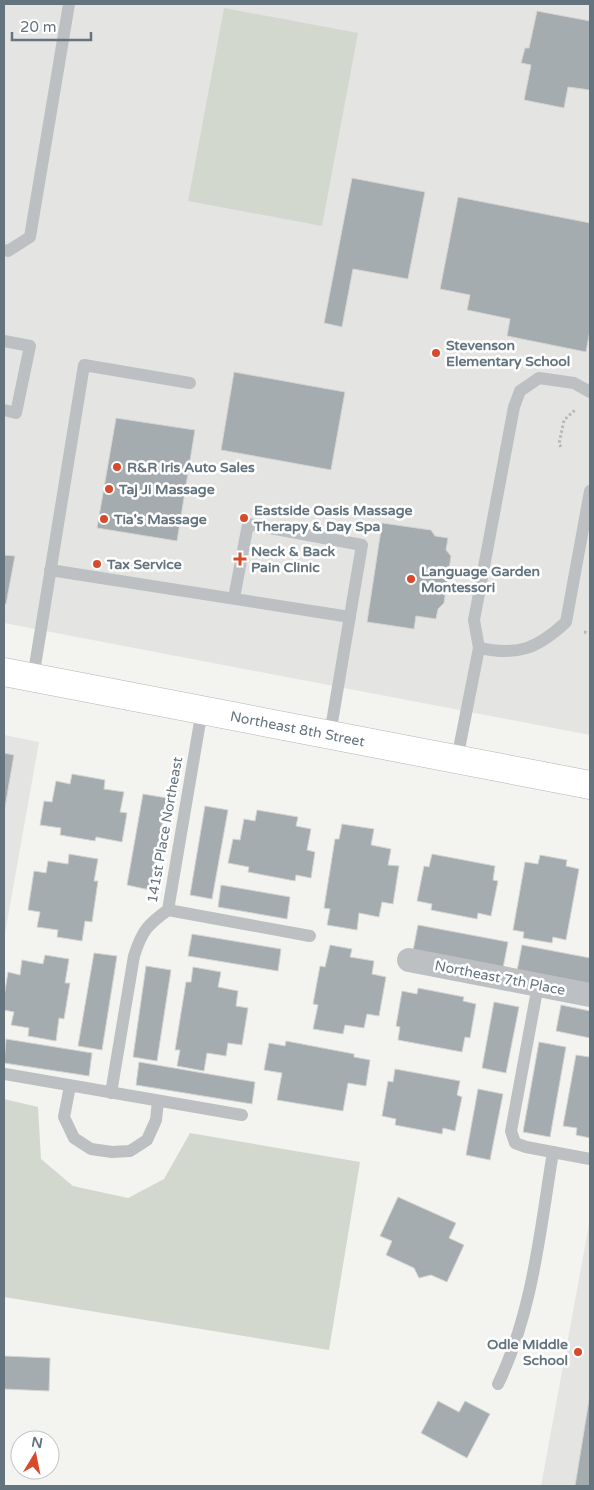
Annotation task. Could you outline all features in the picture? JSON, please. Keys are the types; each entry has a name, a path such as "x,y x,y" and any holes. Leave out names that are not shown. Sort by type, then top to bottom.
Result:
{"main road":[{"name":"Northeast 8th Street","path":"4,672 590,784"}],"street":[{"name":"Northeast 7th Place","path":"409,960 590,995"}],"lane":[{"path":"4,250 8,251 30,237 70,4"},
{"path":"4,341 30,346 16,413 4,410"},
{"path":"33,678 84,365 190,383"},
{"path":"457,759 479,648 474,620 514,407 520,391 539,378 574,383 590,392"},
{"path":"479,648 501,652 528,648 551,636 566,622 590,491"},
{"path":"234,598 248,524 362,544 330,734"},
{"path":"50,570 350,617"},
{"name":"141st Place Northeast","path":"111,1093 137,947 140,938 151,922 168,910 202,710"},
{"path":"168,910 310,936"},
{"path":"538,985 511,1131 515,1142 526,1147 590,1159"},
{"path":"5,1074 242,1115"},
{"path":"70,1086 64,1117 74,1138 91,1149 112,1152 130,1151 147,1140 156,1120 158,1101"},
{"path":"498,1384 511,1357 524,1318 553,1152"}],"path":[{"path":"560,447 564,420 575,410"},
{"path":"584,632 590,633"}],"shaded area":[{"path":"4,4 590,4 590,735 4,623"},
{"path":"224,8 358,33 322,226 188,201"},
{"path":"4,735 39,742 4,939"},
{"path":"4,1099 38,1107 41,1159 73,1186 128,1198 164,1179 190,1133 360,1162 329,1350 4,1297"},
{"name":"Odle Middle School","path":"590,1219 590,1486 541,1486"}],"building":[{"path":"537,11 590,21 590,90 568,87 564,108 524,100 531,65 521,63 525,48 529,48"},
{"path":"352,178 425,192 408,279 353,269 342,327 324,323"},
{"path":"458,197 590,223 590,330 586,352 507,336 510,319 467,310 470,295 440,289"},
{"path":"234,372 345,392 331,470 221,450"},
{"path":"116,418 195,430 177,541 97,528"},
{"name":"Language Garden Montessori","path":"382,523 431,530 435,536 448,538 446,550 451,556 444,603 438,609 436,619 416,616 414,629 367,622"},
{"path":"4,555 15,556 6,604 4,604"},
{"path":"4,753 14,755 4,813"},
{"path":"72,774 105,780 104,789 124,792 120,812 127,813 122,842 96,837 95,841 60,835 61,828 40,825 44,801 52,802 56,781 70,784"},
{"path":"143,794 167,798 150,890 127,885"},
{"path":"205,806 228,810 212,899 190,895"},
{"path":"257,810 298,817 296,826 311,829 307,850 315,852 311,878 296,875 295,881 248,872 249,867 228,863 233,839 240,840 244,819 255,821"},
{"path":"342,824 374,829 371,845 391,849 388,865 399,866 393,904 382,902 379,917 359,913 357,930 327,925 330,909 324,908 335,839 339,839"},
{"path":"69,854 98,859 94,881 98,881 92,922 85,921 82,941 57,937 58,930 37,927 40,912 28,910 34,871 46,873 48,861 68,864"},
{"path":"432,854 495,866 493,880 498,881 491,916 478,913 477,919 431,910 432,904 417,901 424,866 429,867"},
{"path":"540,855 567,860 566,866 579,869 566,940 553,937 552,943 523,938 524,932 513,930 525,862 538,864"},
{"path":"221,885 290,897 287,919 218,907"},
{"path":"418,925 508,942 503,968 413,951"},
{"path":"192,934 281,949 278,971 188,956"},
{"path":"330,945 352,949 350,957 374,961 372,974 386,977 379,1016 367,1014 364,1028 345,1025 343,1034 313,1029 318,1005 313,1004 320,966 325,967"},
{"path":"522,945 590,958 590,985 517,971"},
{"path":"94,953 117,956 102,1050 78,1046"},
{"path":"45,955 69,959 65,983 70,983 64,1019 59,1018 56,1041 28,1036 29,1028 11,1025 14,1012 4,1010 8,972 20,975 22,960 43,964"},
{"path":"146,966 171,970 157,1061 133,1057"},
{"path":"193,967 221,972 218,987 238,991 236,1006 248,1008 242,1045 228,1043 226,1056 207,1053 204,1071 177,1066 180,1050 175,1050 186,982 191,982"},
{"path":"418,988 464,997 463,1001 476,1004 470,1038 465,1037 462,1052 398,1040 400,1027 396,1026 402,991 417,994"},
{"path":"494,1002 519,1007 506,1073 482,1068"},
{"path":"561,1005 590,1011 590,1038 556,1031"},
{"path":"6,1039 92,1053 89,1076 4,1063"},
{"path":"286,1041 354,1054 354,1057 370,1060 366,1086 348,1083 343,1111 277,1100 282,1073 264,1070 269,1043 285,1046"},
{"path":"539,1042 566,1047 550,1137 523,1132"},
{"path":"590,1051 590,1138 576,1135 577,1128 563,1126 576,1055 589,1057"},
{"path":"139,1062 255,1082 252,1104 136,1085"},
{"path":"395,1069 460,1081 457,1095 462,1097 455,1131 443,1128 442,1134 395,1125 396,1119 382,1116 388,1081 393,1082"},
{"path":"478,1089 503,1094 490,1160 466,1155"},
{"path":"398,1197 456,1223 449,1238 464,1245 447,1282 431,1275 419,1278 414,1268 386,1255 392,1241 380,1236"},
{"path":"4,1356 50,1358 49,1391 4,1389"},
{"path":"590,1394 590,1486 575,1486"},
{"path":"438,1401 459,1412 465,1401 490,1414 467,1458 421,1433"}],"place":[{"name":"Stevenson Elementary School","path":"436,353"},
{"name":"R&R Iris Auto Sales","path":"117,467"},
{"name":"Taj Ji Massage","path":"109,489"},
{"name":"Eastside Oasis Massage Therapy & Day Spa","path":"244,518"},
{"name":"Tia's Massage","path":"104,519"},
{"name":"Neck & Back Pain Clinic","path":"240,559"},
{"name":"Tax Service","path":"97,564"},
{"name":"Language Garden Montessori","path":"411,579"},
{"name":"Odle Middle School","path":"578,1352"}]}
